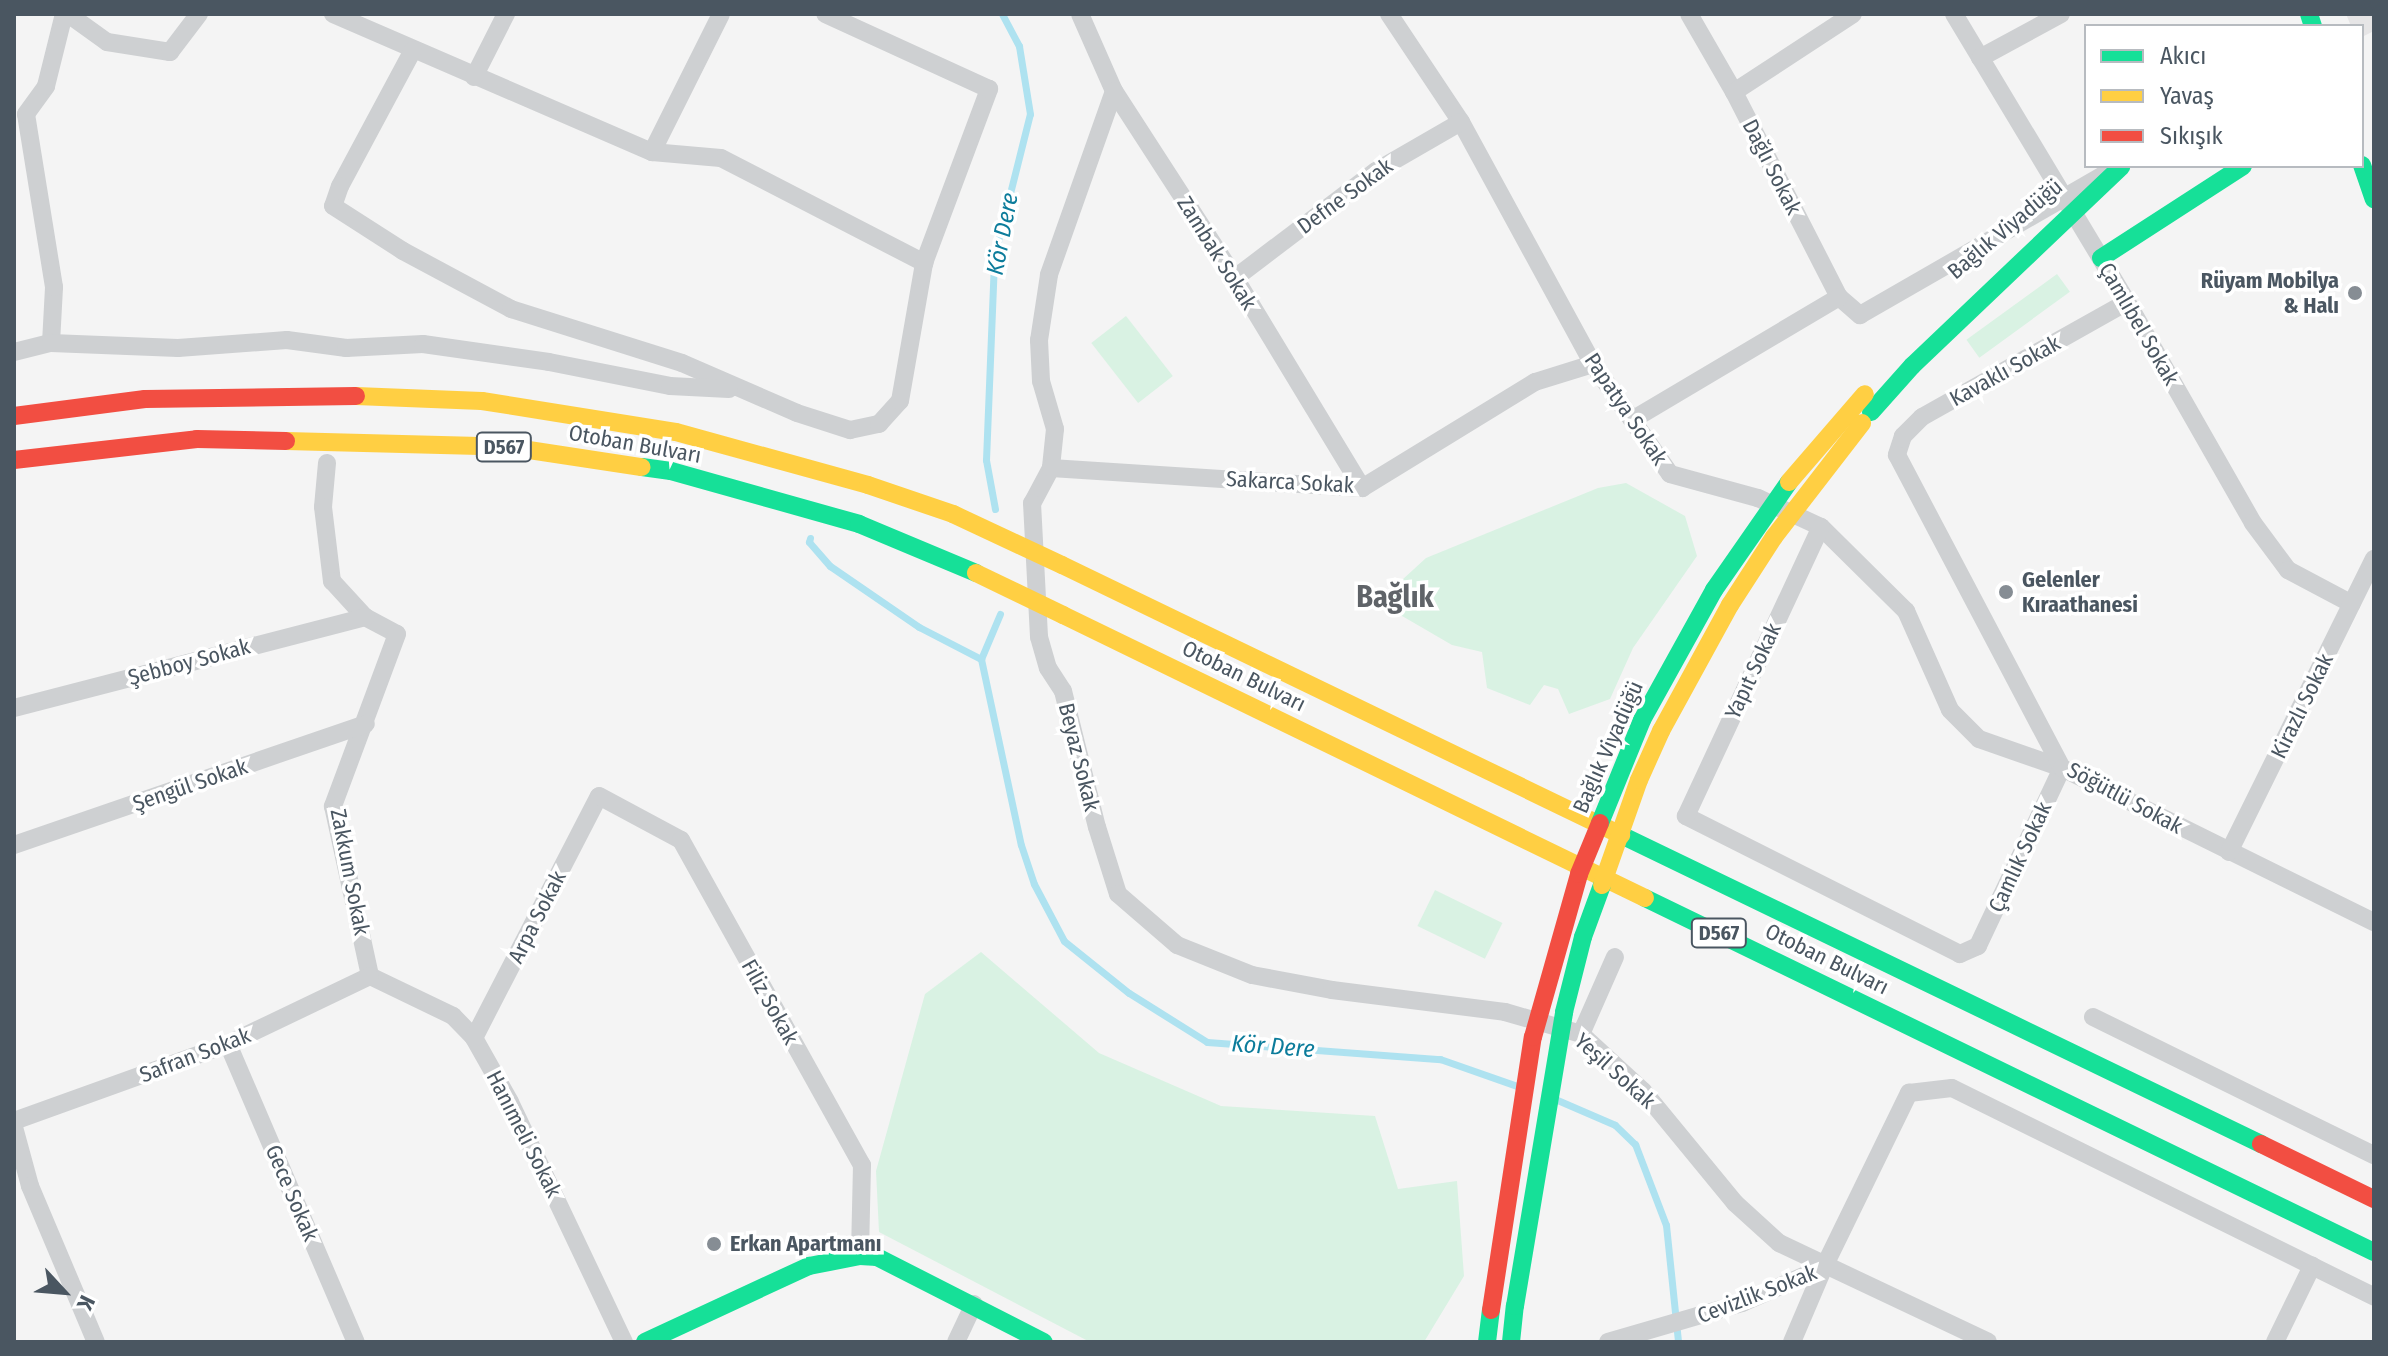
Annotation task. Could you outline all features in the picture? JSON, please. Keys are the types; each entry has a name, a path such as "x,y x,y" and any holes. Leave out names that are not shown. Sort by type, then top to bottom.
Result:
{"main road":[{"name":"Bağlık Viyadüğü","path":"1487,1342 1533,1037 1579,874 1642,720 1714,590 1796,472 1865,394 1954,303 2069,206 2119,168"},
{"path":"2101,258 2240,168"},
{"path":"2363,168 2374,199"},
{"name":"Bağlık Viyadüğü","path":"1511,1342 1564,1012 1583,937 1639,780 1661,731 1730,605 1790,515 1871,412 2069,206"},
{"name":"Otoban Bulvarı","path":"14,416 145,399 310,394 482,401 676,432 868,485 953,514 1062,565 2374,1199"},
{"name":"Otoban Bulvarı","path":"14,460 197,439 509,447 671,471 859,524 976,573 2374,1252"},
{"path":"645,1342 809,1266 860,1256 877,1257 1044,1342"}],"street":[{"path":"51,343 54,287 20,117 46,86 66,14 107,42 170,52 199,14"},
{"path":"333,14 652,152 721,158 924,263"},
{"path":"474,77 506,14"},
{"path":"652,152 721,14"},
{"path":"413,50 340,186 333,206 403,251 511,309 682,363 850,430 879,424 900,401 924,263 989,89 825,14"},
{"name":"Zambak Sokak","path":"1080,14 1114,91 1235,278 1362,488"},
{"name":"Papatya Sokak","path":"1389,14 1461,122 1593,364 1670,474 1758,498 1821,527 1906,611 1950,710 1979,739 2062,768"},
{"name":"Dağlı Sokak","path":"1689,14 1734,92 1839,297 1860,315 2069,206"},
{"path":"1734,92 1853,14"},
{"name":"Çamlıbel Sokak","path":"1954,14 2127,302 2253,523 2288,570 2352,604"},
{"path":"1980,58 2061,14"},
{"path":"1051,468 1055,429 1041,381 1039,340 1049,275 1114,91"},
{"name":"Defne Sokak","path":"1235,278 1376,171 1461,122"},
{"path":"1632,420 1839,297"},
{"name":"Kavaklı Sokak","path":"1897,455 1903,436 1922,417 2127,302"},
{"path":"14,352 51,343 178,348 287,340 346,348 423,344 549,362 670,386 744,390"},
{"name":"Sakarca Sokak","path":"1051,468 1362,488 1535,382 1593,364"},
{"name":"Söğütlü Sokak","path":"1897,455 2062,768 2374,922"},
{"path":"327,463 323,507 332,581 365,617"},
{"name":"Beyaz Sokak","path":"1051,468 1032,503 1039,637 1048,668 1063,691 1097,827 1118,894 1177,945 1252,975"},
{"name":"Yapıt Sokak","path":"1821,527 1686,816 1960,954 1978,946"},
{"name":"Kirazlı Sokak","path":"2229,852 2374,559"},
{"name":"Şebboy Sokak","path":"14,708 365,617"},
{"name":"Zakkum Sokak","path":"365,617 397,634 333,806 370,976"},
{"name":"Şengül Sokak","path":"14,845 366,724"},
{"name":"Çamlık Sokak","path":"1978,946 2062,768"},
{"name":"Arpa Sokak","path":"474,1038 599,796"},
{"name":"Filiz Sokak","path":"599,796 681,840 862,1165 860,1256"},
{"path":"1581,1034 1615,957"},
{"name":"Yeşil Sokak","path":"1252,975 1332,990 1505,1012 1581,1034 1643,1091 1735,1203 1779,1243 1824,1267"},
{"name":"Hanımeli Sokak","path":"370,976 453,1016 474,1038 510,1102 624,1342"},
{"name":"Safran Sokak","path":"14,1121 228,1044 370,976"},
{"path":"2093,1017 2371,1148"},
{"name":"Gece Sokak","path":"228,1044 356,1342"},
{"path":"1792,1342 1824,1267 1909,1093 1952,1088 2374,1297"},
{"path":"14,1127 30,1186 96,1342"},
{"path":"2275,1342 2312,1266"},
{"name":"Cevizlik Sokak","path":"1608,1342 1742,1303 1824,1267 1984,1341"},
{"path":"956,1342 974,1304"}],"shaded area":[{"path":"2346,14 2374,14 2374,31 2364,36 2364,24 2350,24"}],"green space":[{"path":"2057,274 2070,292 1979,358 1966,340"},
{"path":"1126,316 1173,376 1138,403 1091,343"},
{"path":"1626,483 1685,516 1697,556 1633,648 1610,699 1569,714 1558,689 1544,685 1530,705 1487,688 1482,652 1452,645 1378,602 1426,558 1598,488"},
{"path":"1435,890 1502,923 1485,959 1417,926"},
{"path":"981,952 1099,1053 1221,1106 1375,1116 1398,1189 1457,1181 1464,1276 1424,1342 1090,1342 879,1232 876,1171 925,994"}],"waterway":[{"name":"Kör Dere","path":"995,509 986,460 994,257 1030,114 1019,46 1002,14"},
{"path":"810,538 809,542 830,566 919,627 981,659"},
{"name":"Kör Dere","path":"1000,614 981,659 1021,845 1034,884 1064,941 1129,993 1207,1042 1440,1059 1520,1087"},
{"name":"Kör Dere","path":"1555,1099 1615,1125 1635,1144 1666,1225 1678,1342"}],"traffic: fast":[{"path":"2309,14 2312,24"},
{"path":"1871,412 1912,366 2120,168"},
{"path":"2101,258 2240,168"},
{"path":"2363,168 2374,199"},
{"path":"642,467 671,471 859,524 976,573"},
{"path":"1600,823 1642,720 1714,590 1789,482"},
{"path":"1621,835 2261,1144"},
{"path":"1515,1306 1564,1012 1583,937 1602,885"},
{"path":"1645,898 2374,1252"},
{"path":"645,1342 809,1266 860,1256 877,1257 1044,1342"},
{"path":"1511,1342 1515,1306"},
{"path":"1487,1342 1491,1310"}],"traffic: slow":[{"path":"1789,482 1865,394"},
{"path":"356,396 482,401 676,432 868,485 953,514"},
{"path":"1602,885 1639,780 1661,731 1730,605 1774,537 1862,423"},
{"path":"286,441 509,447 642,467"},
{"path":"953,514 1062,565"},
{"path":"1062,565 1621,835"},
{"path":"976,573 1063,615"},
{"path":"1063,615 1645,898"}],"traffic: jam":[{"path":"14,416 145,399 356,396"},
{"path":"14,460 197,439 286,441"},
{"path":"1491,1310 1533,1037 1579,874 1600,823"},
{"path":"2261,1144 2374,1199"}],"place":[{"name":"Rüyam Mobilya & Halı","path":"2355,293"},
{"name":"Gelenler Kıraathanesi","path":"2006,592"},
{"name":"Erkan Apartmanı","path":"714,1244"}],"district":[{"name":"Bağlık","path":"1395,597"}]}
